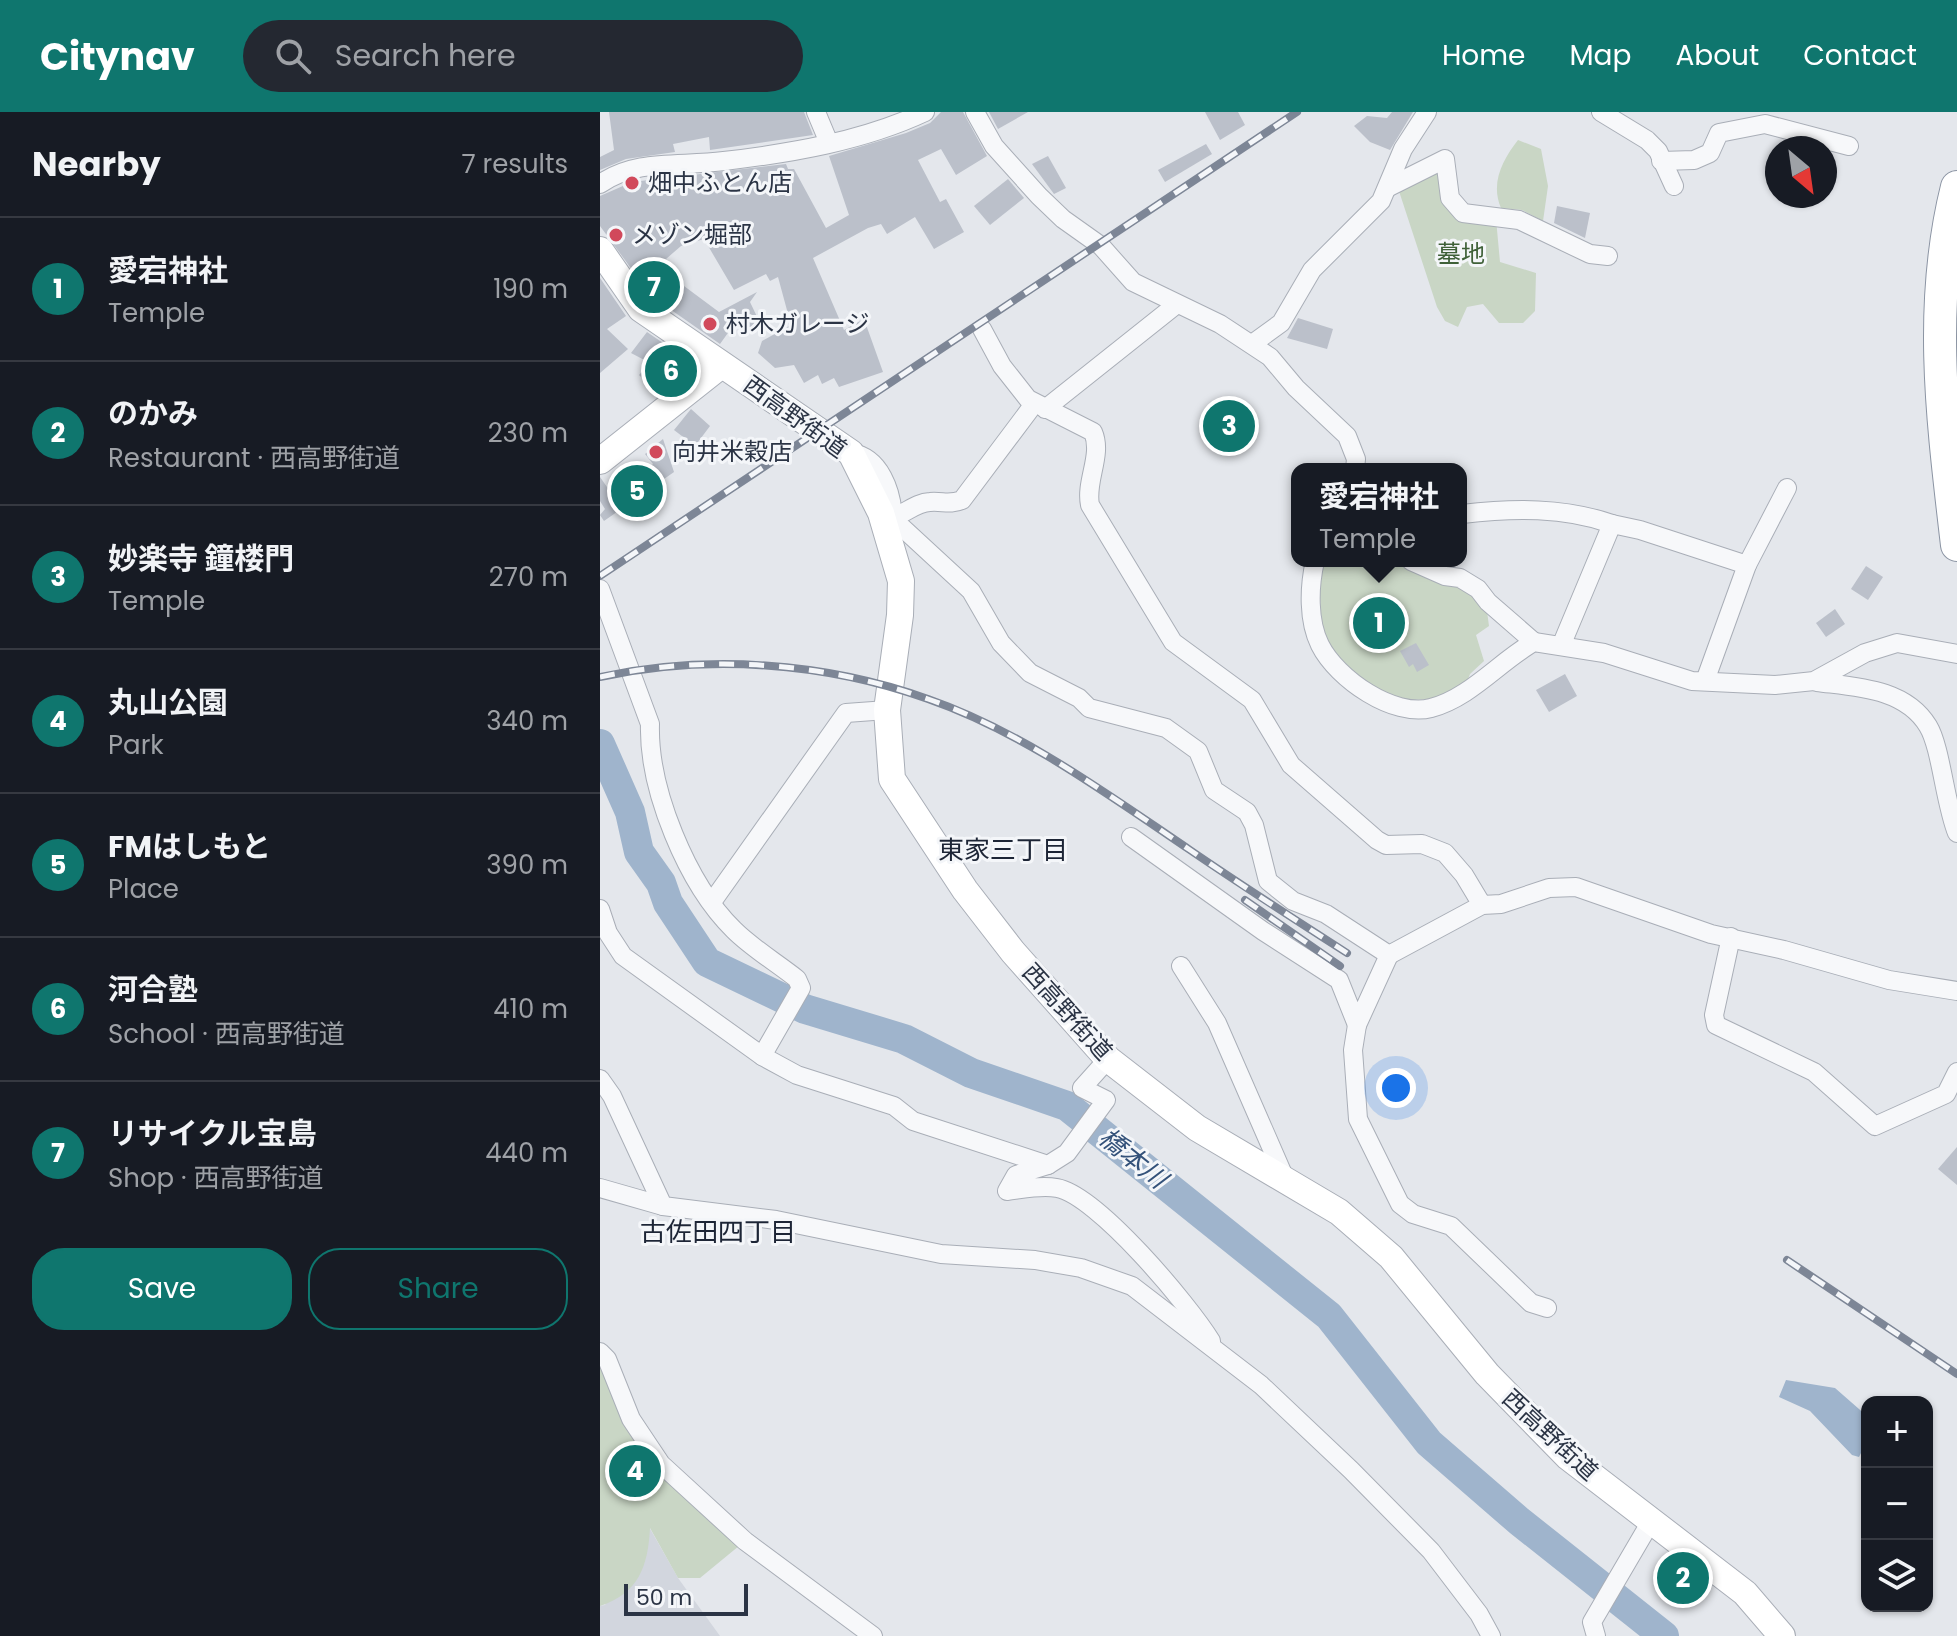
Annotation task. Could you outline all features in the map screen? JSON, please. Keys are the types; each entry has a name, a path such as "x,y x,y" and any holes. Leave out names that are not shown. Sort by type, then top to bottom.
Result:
{"highway":[{"path":"1957,187 1941,269 1938,338 1939,391 1957,545"}],"street":[{"path":"816,112 829,143"},
{"path":"603,176 644,165 721,162 829,143 881,130 925,112"},
{"path":"975,112 994,146 1055,212 1101,246 1133,282 1252,344 1347,436 1356,463"},
{"path":"1252,344 1281,323 1312,270 1381,201 1403,149 1427,112"},
{"path":"1601,112 1647,140 1674,186"},
{"path":"1661,161 1694,160 1710,153 1719,133 1765,124 1849,146"},
{"path":"1389,187 1445,159 1450,198 1463,213 1519,220 1590,254 1608,256"},
{"name":"西高野街道","path":"600,250 641,309 851,453 887,518 901,581 900,615 887,710 892,779 965,890 1003,939 1108,1059 1197,1128 1339,1212 1391,1257 1487,1374 1568,1457 1745,1593 1782,1636"},
{"path":"1177,304 1040,406 962,500 951,504 929,502 887,518 971,591 1001,643 1030,673 1079,698 1089,708 1166,728 1198,751 1214,790 1247,812 1254,825 1268,881 1293,901 1326,914 1389,955"},
{"path":"982,329 1002,366 1040,406 1093,432 1097,442 1088,494 1090,505 1173,642 1252,700 1291,765 1348,816 1386,845 1422,844 1445,853 1464,875 1482,905"},
{"path":"600,461 720,366"},
{"path":"1705,681 1747,565 1787,488"},
{"path":"1467,514 1518,509 1581,513 1747,565"},
{"path":"1561,646 1612,524"},
{"path":"1314,567 1310,584 1320,645 1354,682 1382,702 1411,711 1437,706 1534,642"},
{"path":"1425,567 1445,576 1460,578 1478,589 1488,602 1534,642 1639,662 1692,681 1786,685 1814,681 1873,689 1897,697 1928,726 1947,809 1957,833"},
{"path":"600,589 650,724 649,746 666,813 698,886 734,930 797,979 801,988 762,1056"},
{"path":"1814,681 1865,653 1897,643 1957,654"},
{"path":"712,902 846,713 887,710"},
{"path":"1131,837 1263,931 1339,980 1357,1025"},
{"path":"1547,1308 1531,1303 1451,1226 1413,1214 1400,1204 1358,1119 1353,1050 1357,1025 1389,955 1482,905 1501,904 1549,888 1576,887 1711,934 1889,980 1957,991"},
{"path":"600,909 608,933 623,956 762,1056 797,1075 894,1106 913,1121 1048,1165"},
{"path":"1731,937 1714,1015 1716,1025 1814,1072 1875,1126 1946,1094 1957,1072"},
{"path":"1181,966 1217,1023 1286,1181"},
{"path":"1108,1059 1082,1088 1106,1100 1067,1153 1048,1165 1016,1175 1007,1191 1059,1188 1073,1193 1098,1213 1178,1294 1219,1353"},
{"path":"600,1079 612,1096 663,1206"},
{"path":"600,1188 663,1206 776,1220 941,1254 1035,1260 1081,1268 1132,1286 1261,1385 1431,1551 1479,1614 1491,1636"},
{"path":"600,1352 607,1359 631,1419 661,1464 745,1541 873,1636"},
{"path":"1594,1629 1633,1548 1650,1523"}],"shaded area":[{"path":"649,1527 678,1578 720,1636 600,1636 600,1606 605,1605"}],"green space":[{"name":"墓地","path":"1518,140 1541,149 1548,186 1543,221 1522,210 1501,208 1498,199 1500,172"},
{"name":"墓地","path":"1436,164 1449,199 1496,219 1500,262 1536,273 1535,311 1523,323 1499,323 1483,304 1467,307 1458,327 1445,321 1437,307 1397,185"},
{"path":"1316,567 1425,567 1486,604 1489,626 1476,635 1484,661 1470,674 1467,682 1435,699 1384,701 1323,644 1320,598 1313,597"},
{"path":"600,1352 660,1463 745,1541 700,1578 678,1578 650,1528 647,1554 639,1576 624,1594 600,1606"}],"water":[{"path":"1786,1380 1835,1388 1861,1411 1859,1457 1852,1455 1810,1411 1779,1397"}],"building":[{"path":"609,112 804,112 813,135 710,150 709,137 673,144 675,152 626,159 600,170 600,157 614,150"},
{"path":"941,112 963,112 987,156 956,175 941,149 918,160 940,202 946,199 964,232 934,249 915,217 887,234 881,224 868,228 813,258 844,330 864,319 883,372 839,387 834,378 822,384 818,375 804,383 794,365 775,368 758,353 762,341 791,325 778,277 770,281 766,274 734,290 704,239 681,246 666,259 680,278 652,297 600,226 600,196 632,182 786,164 788,169 794,169 826,228 849,215 829,156 906,133 930,123"},
{"path":"989,112 1028,112 998,129"},
{"path":"1205,112 1238,112 1245,125 1220,140"},
{"path":"1392,112 1413,112 1390,150 1370,142 1354,126 1367,116 1387,118"},
{"path":"1206,144 1212,154 1165,182 1158,170"},
{"path":"1048,156 1066,188 1054,194 1032,164"},
{"path":"1008,179 1024,198 990,225 974,206"},
{"path":"1557,206 1590,213 1585,238 1554,223"},
{"path":"600,278 626,316 607,329 628,349 600,373"},
{"path":"684,286 719,312 757,292 750,302 761,325 748,332 740,316 720,344 667,307"},
{"path":"1298,318 1333,329 1327,349 1287,338"},
{"path":"647,332 695,365 658,394 639,375 650,363 631,353"},
{"path":"691,409 710,426 695,446 674,430"},
{"path":"663,439 674,472 604,521 600,515 605,509 600,501 600,477 616,500 653,464 645,454"},
{"path":"1866,566 1883,577 1868,600 1851,589"},
{"path":"1835,609 1845,624 1826,637 1816,623"},
{"path":"1416,643 1429,665 1417,672 1413,664 1409,667 1400,651"},
{"path":"1565,674 1577,696 1549,712 1536,690"},
{"path":"1957,1147 1957,1185 1938,1169"}],"waterway":[{"name":"橋本川","path":"600,744 630,812 639,852 661,883 668,903 707,962 805,1009 904,1039 971,1073 1067,1106 1329,1316 1429,1443 1519,1521 1664,1636"}],"railway":[{"path":"600,576 1297,112"},
{"path":"600,677 682,666 766,666 848,677 928,699 997,729 1064,766 1347,953"},
{"path":"1245,900 1340,966"},
{"path":"1787,1260 1957,1374"}],"place":[{"name":"畑中ふとん店","path":"632,183"},
{"name":"メゾン堀部","path":"616,235"},
{"name":"リサイクル宝島","path":"654,287"},
{"name":"村木ガレージ","path":"710,324"},
{"name":"河合塾","path":"671,371"},
{"name":"妙楽寺 鐘楼門","path":"1229,426"},
{"name":"向井米穀店","path":"656,452"},
{"name":"FMはしもと","path":"637,491"},
{"name":"愛宕神社","path":"1379,623"},
{"name":"丸山公園","path":"635,1471"},
{"name":"のかみ","path":"1683,1578"}],"district":[{"name":"東家三丁目","path":"1003,850"},
{"name":"古佐田四丁目","path":"718,1232"}]}
